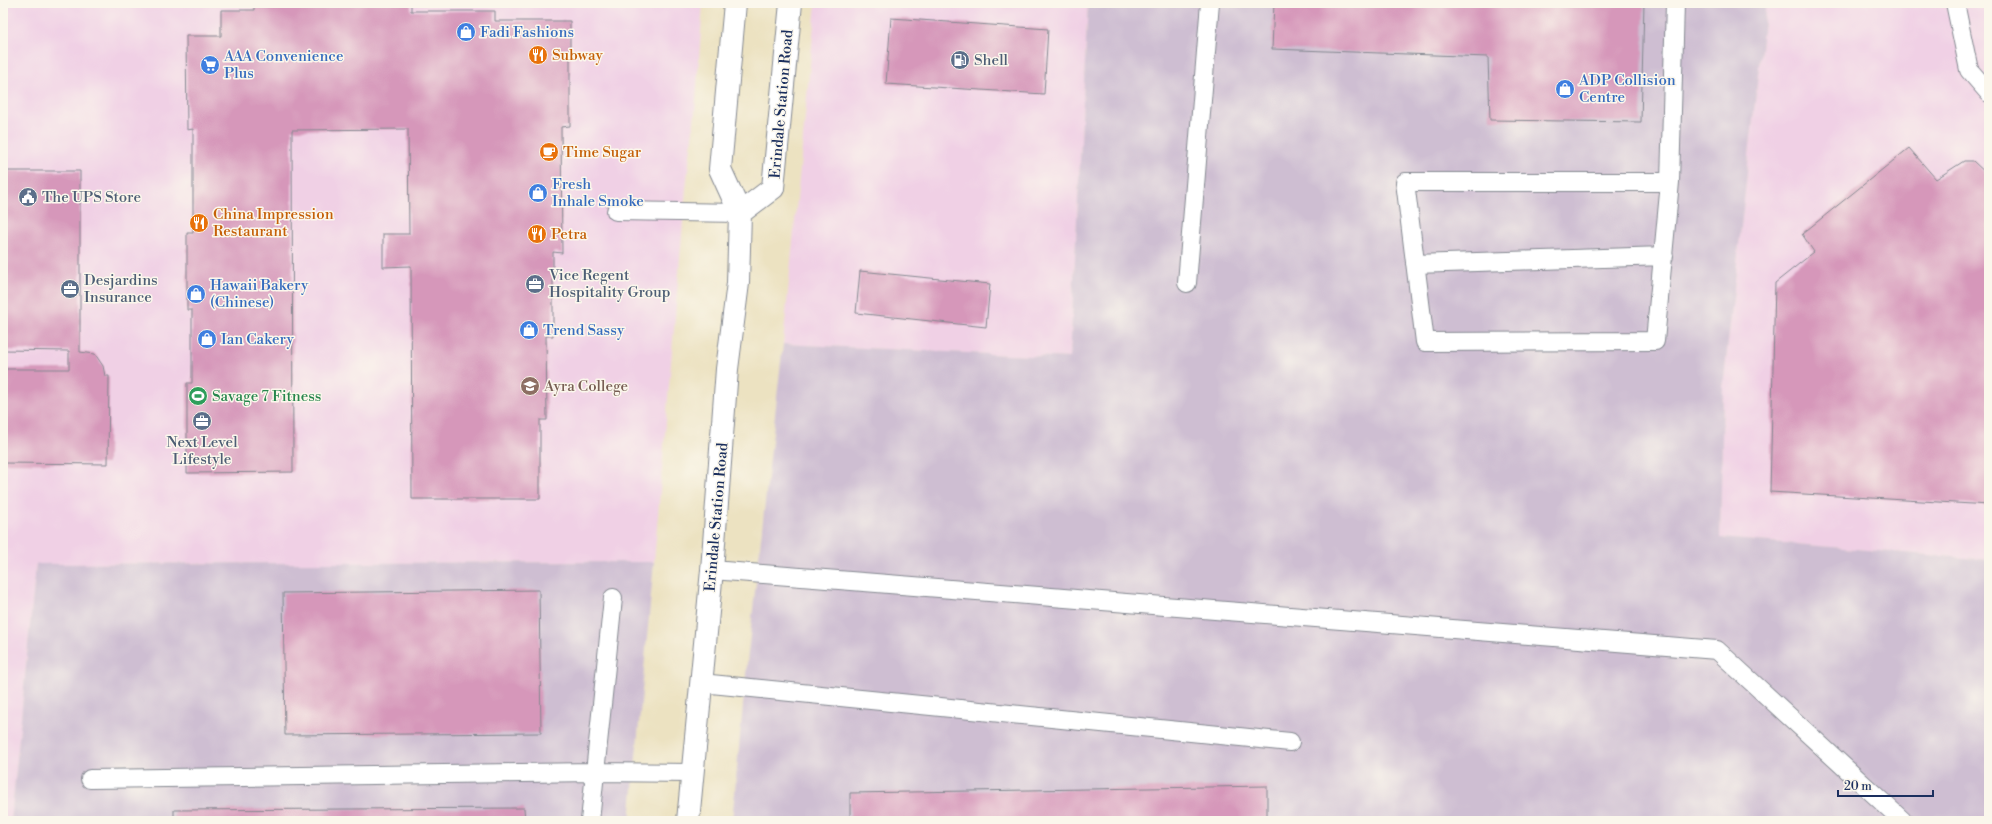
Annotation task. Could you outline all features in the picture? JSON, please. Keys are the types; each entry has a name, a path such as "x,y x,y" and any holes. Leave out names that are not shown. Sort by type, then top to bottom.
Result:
{"street":[{"name":"Erindale Station Road","path":"688,821 712,570 728,369 738,283 740,213 720,169 735,3"},
{"name":"Erindale Station Road","path":"740,213 773,188 791,3"}],"lane":[{"path":"1187,283 1210,3"},
{"path":"1670,182 1405,182 1425,342 1655,341 1670,182 1675,3"},
{"path":"1955,3 1969,70 1989,92"},
{"path":"616,211 740,213"},
{"path":"1415,264 1664,256"},
{"path":"712,570 1717,650 1903,821"},
{"path":"590,821 613,598"},
{"path":"701,683 1290,742"},
{"path":"90,779 595,772 692,773"}],"shaded area":[{"path":"3,3 703,3 695,113 686,188 654,562 36,564 11,821 3,821"},
{"path":"816,3 1088,3 1070,358 783,344"},
{"path":"1088,3 1766,3 1723,387 1720,538 1989,560 1989,698 1987,739 1989,740 1989,821 732,821 748,653 783,344 1070,358"},
{"path":"1766,3 1989,3 1989,560 1720,538 1723,387"},
{"path":"654,562 630,821 11,821 36,564"}],"building":[{"path":"254,3 411,3 411,11 495,11 495,21 570,21 570,126 561,127 562,253 553,252 553,336 546,336 547,420 540,420 540,499 412,499 411,266 383,267 383,234 409,234 408,129 292,130 293,472 187,473 187,383 192,383 192,310 187,310 187,233 193,233 193,129 187,130 186,36 221,36 221,10 254,10"},
{"name":"ADP Collision Centre","path":"1274,3 1644,3 1641,122 1490,120 1488,57 1272,49"},
{"path":"891,18 1048,29 1044,94 886,84"},
{"path":"1909,148 1936,179 1964,161 1973,161 1989,176 1989,505 1770,492 1775,283 1814,252 1802,234"},
{"path":"3,171 80,171 80,352 95,354 103,366 105,376 109,376 108,464 3,463 3,369 69,369 69,351 3,350"},
{"path":"860,271 990,284 986,327 856,313"},
{"path":"539,590 541,733 285,735 283,593"},
{"path":"1267,786 1267,821 850,821 850,793"},
{"path":"524,808 525,821 174,821 174,810"}],"place":[{"name":"Fadi Fashions","path":"466,32"},
{"name":"Subway","path":"538,55"},
{"name":"Shell","path":"960,60"},
{"name":"AAA Convenience Plus","path":"210,65"},
{"name":"ADP Collision Centre","path":"1565,89"},
{"name":"Time Sugar","path":"549,152"},
{"name":"Fresh Inhale Smoke","path":"538,193"},
{"name":"The UPS Store","path":"28,197"},
{"name":"China Impression Restaurant","path":"199,223"},
{"name":"Petra","path":"537,234"},
{"name":"Vice Regent Hospitality Group","path":"535,284"},
{"name":"Desjardins Insurance","path":"70,289"},
{"name":"Hawaii Bakery (Chinese)","path":"196,294"},
{"name":"Trend Sassy","path":"529,330"},
{"name":"Ian Cakery","path":"207,339"},
{"name":"Ayra College","path":"530,386"},
{"name":"Savage 7 Fitness","path":"198,396"},
{"name":"Next Level Lifestyle","path":"202,421"}]}
